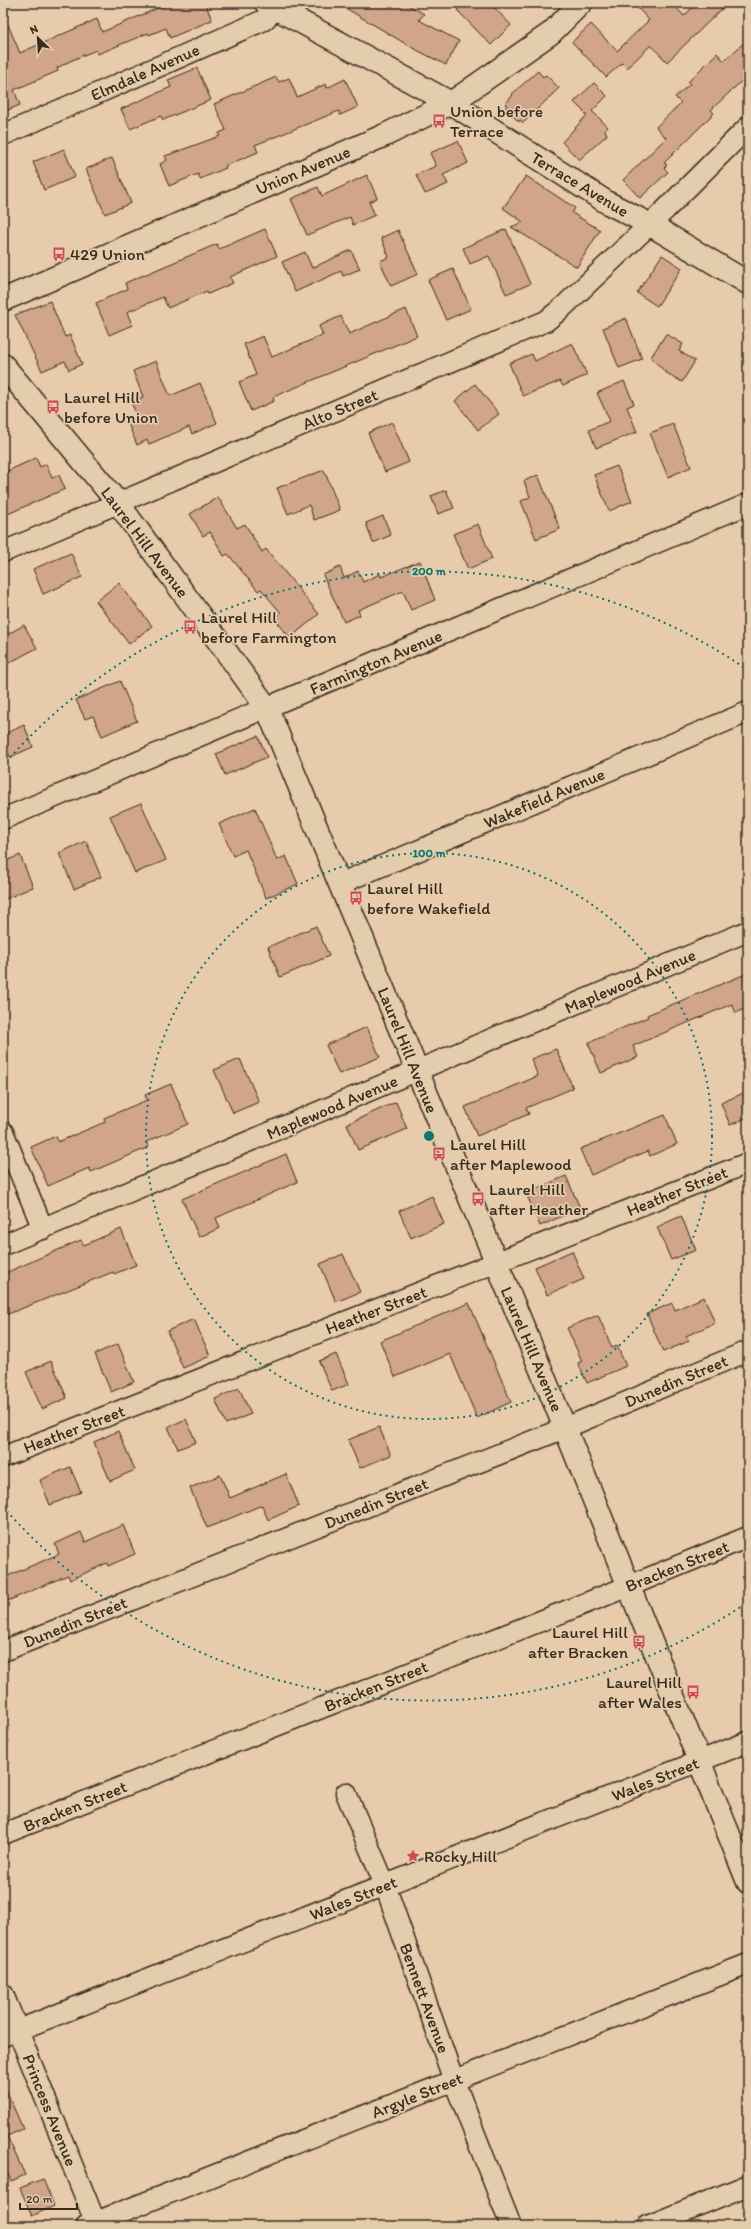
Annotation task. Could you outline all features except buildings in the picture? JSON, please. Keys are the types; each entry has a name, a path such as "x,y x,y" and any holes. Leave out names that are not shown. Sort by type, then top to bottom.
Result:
{"street":[{"name":"Union Avenue","path":"3,300 383,136 451,103 551,34 581,3"},
{"name":"Terrace Avenue","path":"275,5 451,103 608,203 649,224 748,283"},
{"name":"Elmdale Avenue","path":"3,135 264,20 275,5"},
{"name":"Alto Street","path":"3,552 546,320 562,308 665,210 748,127"},
{"name":"Laurel Hill Avenue","path":"3,365 118,503 267,708 565,1428 748,1882"},
{"name":"Farmington Avenue","path":"3,819 748,504"},
{"name":"Wakefield Avenue","path":"339,884 748,712"},
{"name":"Maplewood Avenue","path":"3,1245 748,931"},
{"path":"3,1132 43,1229"},
{"name":"Heather Street","path":"3,1457 748,1163"},
{"name":"Dunedin Street","path":"3,1651 565,1428 748,1351"},
{"name":"Bracken Street","path":"3,1834 629,1586 748,1537"},
{"name":"Wales Street","path":"10,2033 748,1742"},
{"name":"Bennett Avenue","path":"346,1793 385,1885 454,2081 511,2226"},
{"name":"Argyle Street","path":"93,2225 748,1964"},
{"name":"Princess Avenue","path":"3,1994 10,2033 93,2225"},
{"path":"648,2226 748,2186"}],"place":[{"name":"Union before Terrace","path":"439,121"},
{"name":"429 Union","path":"59,254"},
{"name":"Laurel Hill before Union","path":"53,407"},
{"name":"Laurel Hill before Farmington","path":"190,627"},
{"name":"Laurel Hill before Wakefield","path":"356,898"},
{"name":"Laurel Hill after Maplewood","path":"439,1154"},
{"name":"Laurel Hill after Heather","path":"478,1199"},
{"name":"Laurel Hill after Bracken","path":"639,1642"},
{"name":"Laurel Hill after Wales","path":"693,1692"},
{"name":"Rocky Hill","path":"413,1856"}]}
